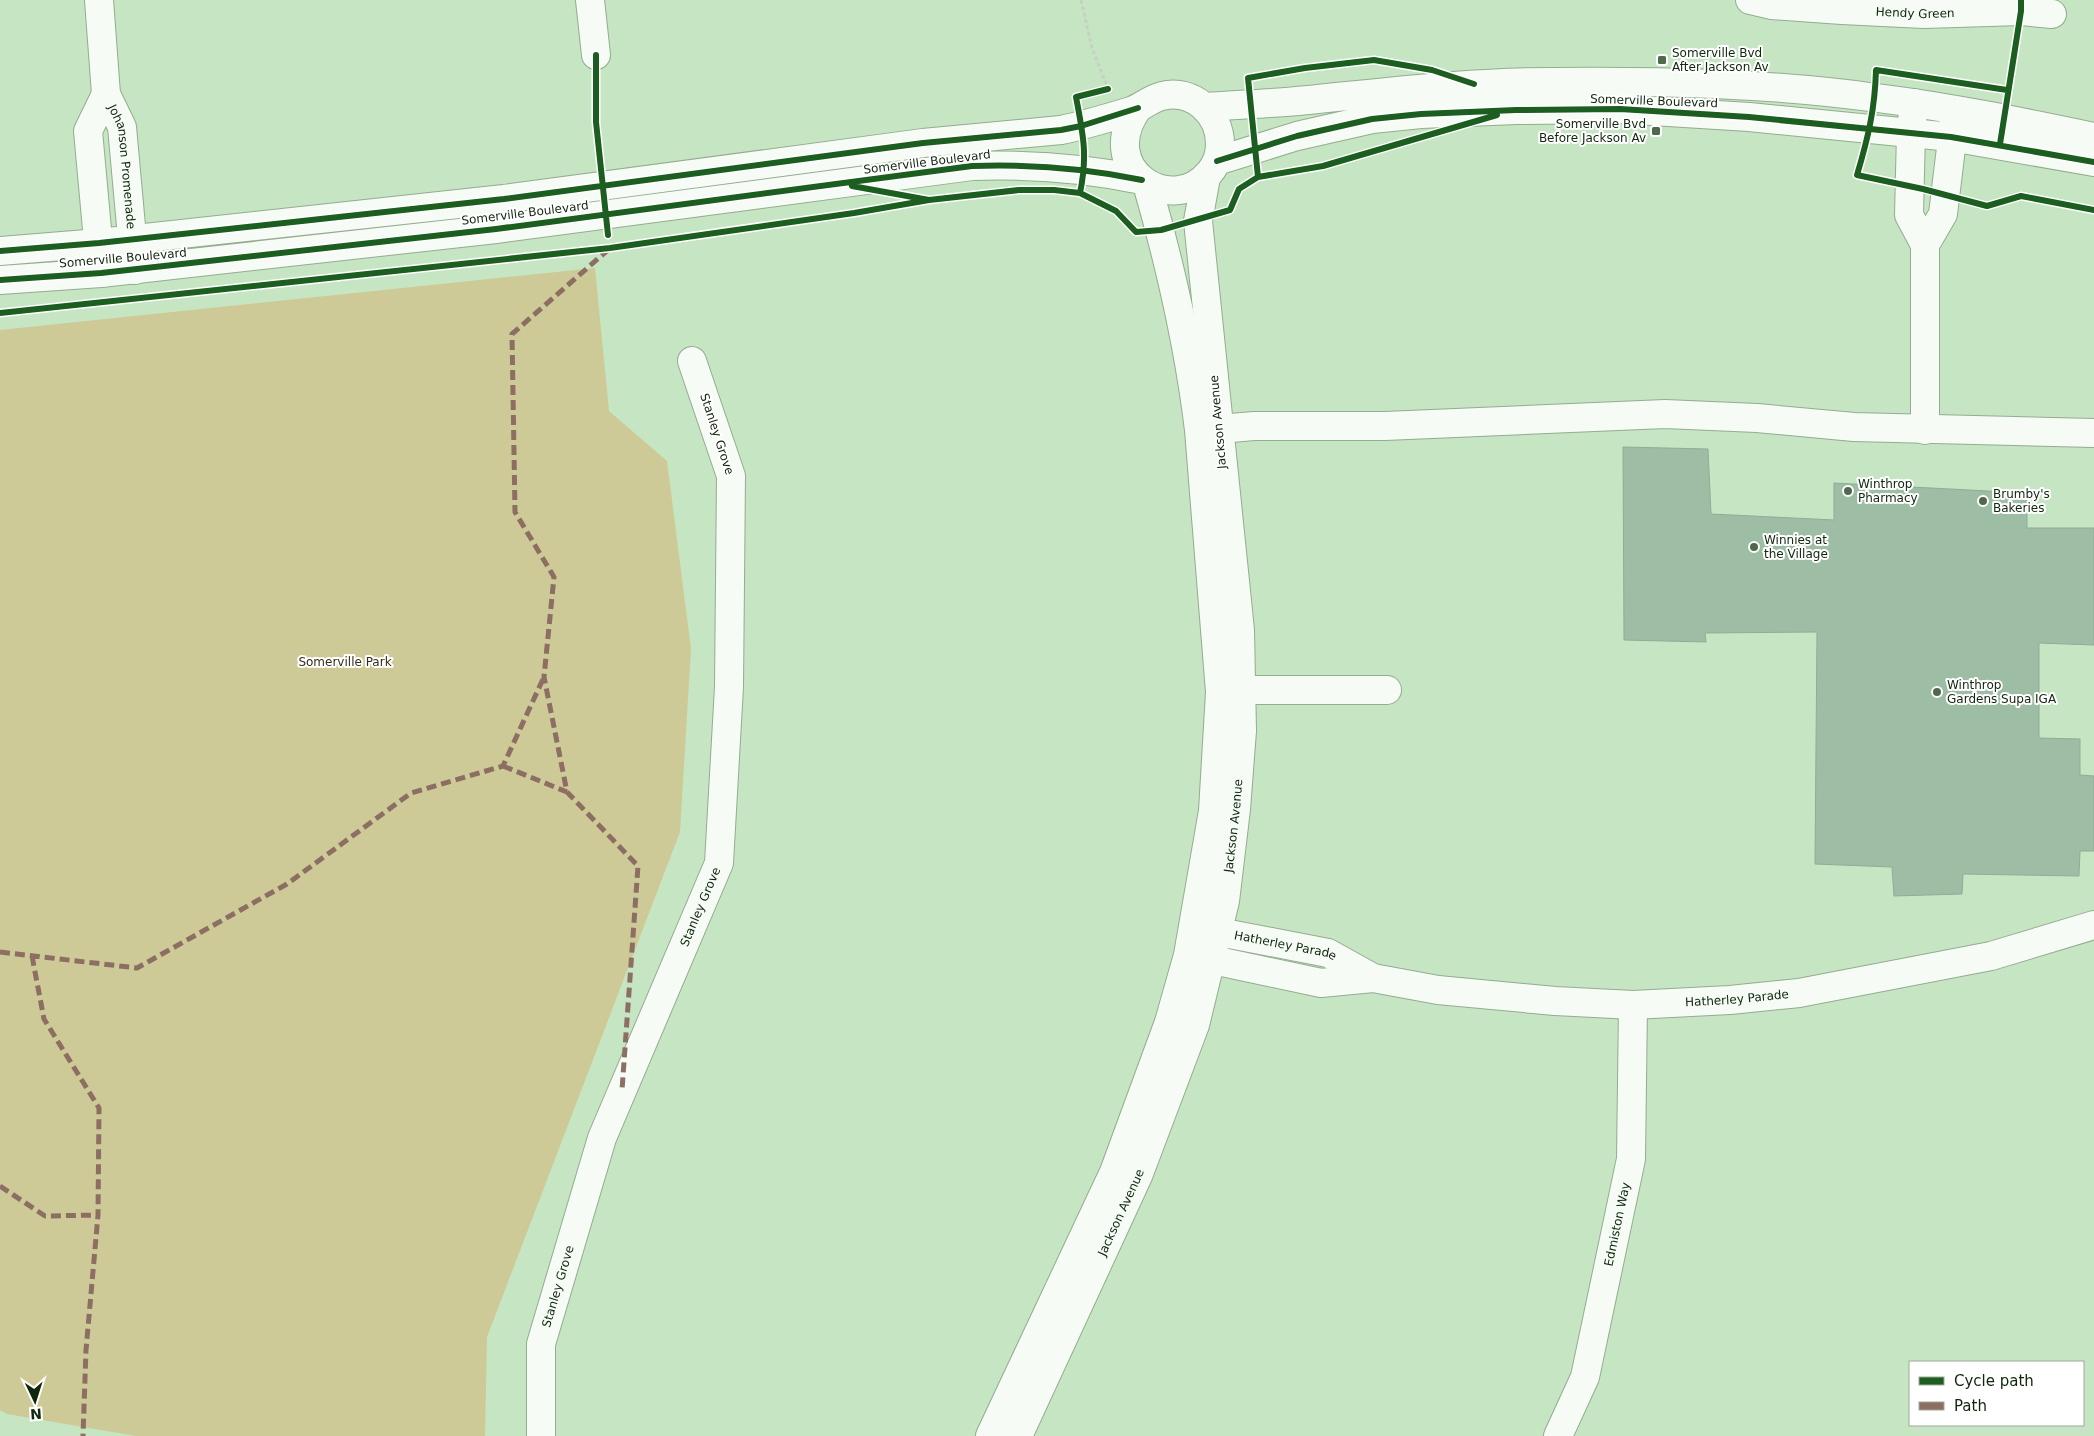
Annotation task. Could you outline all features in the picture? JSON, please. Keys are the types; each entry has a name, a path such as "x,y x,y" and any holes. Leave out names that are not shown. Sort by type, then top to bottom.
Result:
{"street":[{"name":"Johanson Promenade","path":"99,0 106,94 122,127 135,270"},
{"path":"590,0 596,55"},
{"name":"Hendy Green","path":"1750,0 1833,10 1924,14 2021,10 2052,14"},
{"name":"Somerville Boulevard","path":"0,251 99,243 504,199 922,143 1061,130 1081,126 1138,108 1150,100 1164,95 1178,95 1192,99 1205,107 1284,102 1418,88 1549,82 1689,84 1779,88 1875,97 1956,109 2094,137"},
{"name":"Johanson Promenade","path":"101,273 88,131 106,94"},
{"path":"1914,103 1910,132 1909,215 1925,245 1925,430"},
{"path":"1205,107 1214,118 1219,132 1220,147 1211,169"},
{"path":"1138,108 1126,129 1124,136 1125,153 1131,167 1144,182"},
{"name":"Somerville Boulevard","path":"0,280 135,270 524,225 972,166 1048,166 1109,173 1162,189 1177,190 1192,186 1211,169 1297,136 1372,119 1421,114 1507,110 1620,109 1749,117 1951,137 2094,162"},
{"path":"1925,245 1943,214 1951,137 1956,109"},
{"name":"Jackson Avenue","path":"1205,929 1225,901 1236,809 1242,731 1240,630 1198,220 1211,169"},
{"name":"Jackson Avenue","path":"1018,1436 1151,1144 1195,1025 1199,958 1205,929 1214,811 1220,692 1194,388 1161,230 1144,182"},
{"name":"Stanley Grove","path":"541,1436 541,1344 602,1138 719,863 729,687 731,476 692,361"},
{"path":"1219,429 1254,426 1385,426 1666,414 1757,418 1854,427 2094,434"},
{"path":"1242,690 1387,690"},
{"name":"Hatherley Parade","path":"1199,958 1321,983 1373,978 1438,990 1555,1001 1633,1005 1730,1000 1799,992 1991,956 2094,925"},
{"name":"Hatherley Parade","path":"1205,929 1328,953 1373,978"},
{"name":"Jackson Avenue","path":"990,1436 1114,1172 1169,1022 1199,958"},
{"name":"Edmiston Way","path":"1558,1436 1585,1378 1631,1159 1633,1005"}],"path":[{"path":"1082,0 1092,48 1108,90 1100,91"}],"green space":[{"name":"Somerville Park","path":"595,268 609,411 667,461 691,649 680,832 487,1337 485,1436 136,1436 7,1414 0,1410 0,330"}],"building":[{"path":"1623,447 1708,449 1711,514 1834,520 1834,483 2027,493 2027,528 2094,528 2094,645 2039,643 2039,738 2080,739 2080,775 2094,776 2094,851 2080,851 2079,876 1963,874 1962,894 1894,896 1892,867 1815,864 1817,632 1705,633 1706,642 1624,640"}],"marked path":[{"path":"609,249 512,334 515,512 554,577 544,677 567,792 638,866 622,1090"},
{"path":"0,952 137,968 287,884 411,793 503,766 544,677"},
{"path":"503,766 567,792"},
{"path":"32,956 44,1019 99,1108 98,1215 86,1350 83,1436"},
{"path":"0,1186 45,1216 98,1215"}],"cycle path":[{"path":"2000,144 2021,11 2021,0"},
{"path":"596,55 596,122 608,235"},
{"path":"852,186 929,200 1019,190 1054,190 1080,193 1116,211 1136,232 1161,230 1230,210 1239,189 1258,177 1248,78 1305,68 1374,60 1432,70 1474,84"},
{"path":"2007,90 1876,70 1870,123 1857,175 1923,189 1987,206 2021,196 2094,210"},
{"path":"1080,193 1084,156 1076,97 1108,89"},
{"path":"0,251 99,243 504,199 923,143 1061,130 1081,126 1138,108"},
{"path":"1217,161 1297,136 1372,119 1421,114 1516,110 1620,109 1749,117 1951,137 2094,162"},
{"path":"1258,177 1323,166 1497,115"},
{"path":"0,280 101,273 496,229 972,166 1057,168 1100,172 1142,180"},
{"path":"0,313 610,248 854,213 929,200"}],"place":[{"name":"Somerville Bvd After Jackson Av","path":"1662,60"},
{"name":"Somerville Bvd Before Jackson Av","path":"1656,131"},
{"name":"Winthrop Pharmacy","path":"1848,491"},
{"name":"Brumby's Bakeries","path":"1983,501"},
{"name":"Winnies at the Village","path":"1754,547"},
{"name":"Winthrop Gardens Supa IGA","path":"1937,692"}]}
